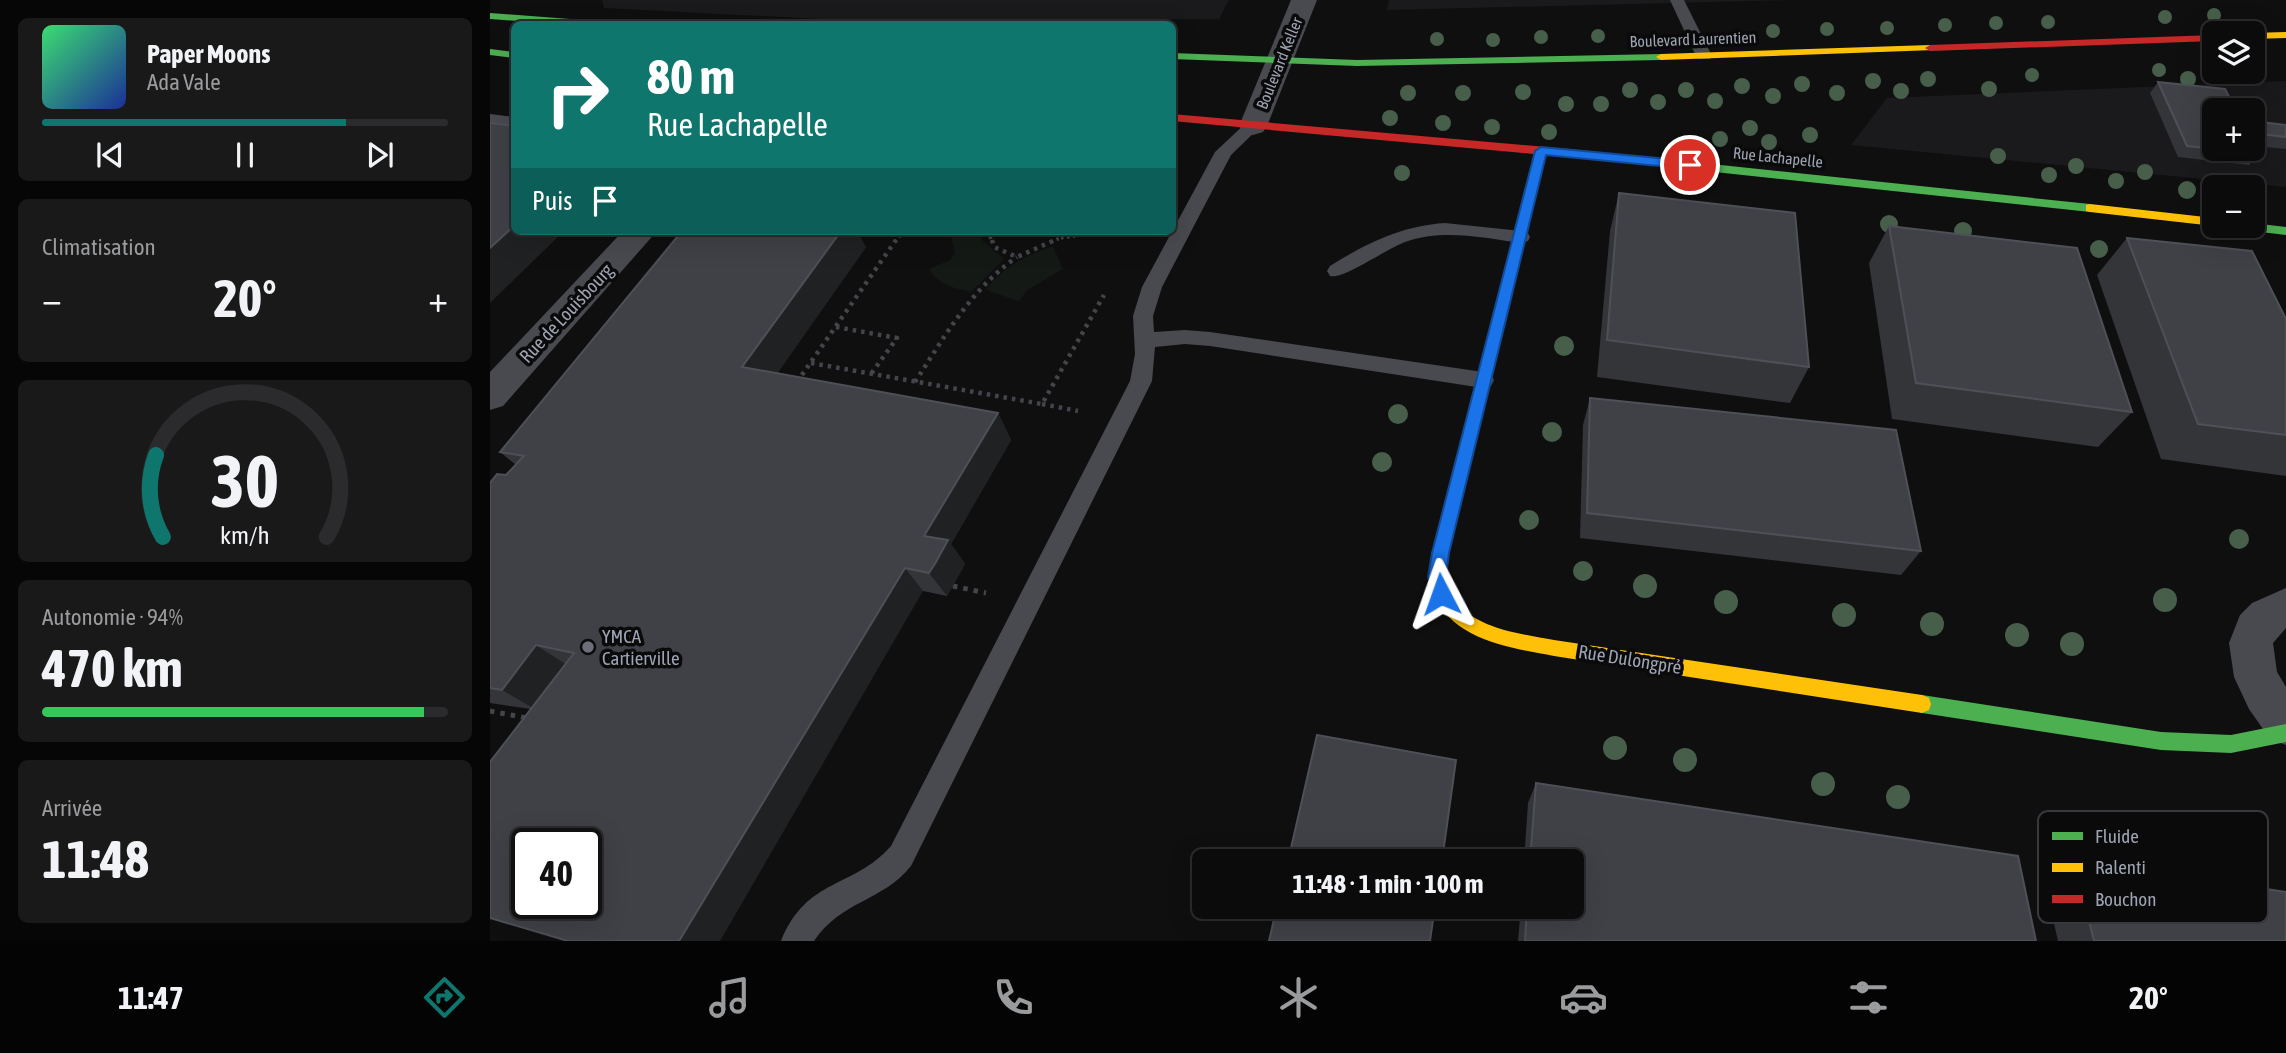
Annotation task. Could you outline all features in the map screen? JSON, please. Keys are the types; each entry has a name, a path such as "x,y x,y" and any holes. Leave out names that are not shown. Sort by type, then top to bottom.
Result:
{"main road":[{"path":"490,16 556,21"},
{"path":"2265,36 2286,35"},
{"name":"Boulevard Laurentien","path":"1176,56 1281,62 1375,63 1704,56 2202,38"},
{"path":"490,52 511,55"},
{"path":"1176,117 1254,125"},
{"name":"Rue Lachapelle","path":"1254,125 1541,151 2202,221"},
{"name":"Rue Dulongpré","path":"1541,151 1440,553 1437,577 1441,594 1454,612 1484,631 1554,648 2161,741 2231,744 2286,733"},
{"path":"2265,228 2286,231"}],"street":[{"name":"Boulevard Keller","path":"1254,125 1304,0"},
{"name":"Rue de Louisbourg","path":"490,396 637,235"},
{"path":"2286,607 2263,619 2251,640 2253,668 2258,684 2286,723"}],"lane":[{"path":"1677,0 1704,56"},
{"path":"490,119 511,122"},
{"path":"796,941 820,909 838,896 875,882 901,856 1141,381 1145,340 1143,316 1152,287 1224,152 1254,125"},
{"path":"1337,271 1379,244 1423,230 1471,230 1521,237"},
{"path":"1145,340 1185,337 1483,380"}],"path":[{"path":"792,388 900,235"},
{"path":"989,235 992,248 1017,257"},
{"path":"915,382 975,294 1003,265 1060,238 1080,235"},
{"path":"1132,247 1139,235"},
{"path":"1041,404 1111,283"},
{"path":"836,327 897,338 871,374"},
{"path":"811,363 1082,412"},
{"path":"490,711 541,720"}],"shaded area":[{"path":"602,0 1229,0 1219,19 840,20 604,8"},
{"path":"1389,0 1795,0 1387,10"},
{"path":"2286,81 2286,187 2265,185 2265,175 2202,175 2202,179 1851,145 1887,98 2265,84"},
{"path":"951,235 981,235 982,240 1004,259 971,292 942,282 929,269 950,260 955,253"},
{"path":"1053,246 1063,269 1027,290 1019,301 986,290 1016,263"}],"building":[{"path":"2158,82 2225,89 2230,98 2202,98 2202,148 2187,146"},
{"path":"490,123 511,126 511,229 490,248"},
{"path":"2265,123 2286,125 2286,137 2265,135"},
{"path":"1619,193 1795,213 1809,367 1607,340"},
{"path":"1889,226 2077,248 2132,412 1916,383"},
{"path":"679,235 838,235 742,367 998,413 924,536 948,540 936,562 929,573 905,568 679,941 568,941 490,918 490,762 574,653 536,645 502,690 490,688 490,483 497,474 506,475 524,456 500,452"},
{"path":"2127,238 2252,251 2286,319 2286,435 2198,424"},
{"path":"1590,398 1896,430 1921,551 1587,513"},
{"path":"1317,735 1456,760 1444,849 1291,849"},
{"path":"1536,783 2018,856 2036,941 1525,941 1526,919 1584,919 1584,849 1531,849"},
{"path":"2268,889 2286,892 2286,941 2094,941 2090,923 2268,923"},
{"path":"1274,919 1433,919 1430,941 1269,941"}],"traffic: fast":[{"path":"490,16 556,21"},
{"path":"490,52 511,55"},
{"path":"1176,56 1357,63 1661,57"},
{"path":"1569,153 2090,208"},
{"path":"2265,228 2286,231"},
{"path":"1922,704 2161,741 2231,744 2286,733"}],"traffic: slow":[{"path":"2265,36 2286,35"},
{"path":"1661,57 1930,48"},
{"path":"2090,208 2202,221"},
{"path":"1439,561 1439,583 1446,601 1458,615 1474,626 1514,640 1922,704"}],"traffic: jam":[{"path":"1930,48 2202,38"},
{"path":"1176,117 1569,153"},
{"path":"1439,561 1541,151"}],"place":[{"name":"YMCA Cartierville","path":"588,647"}],"route":[{"path":"1441,594 1437,577 1440,553 1541,151 1690,165"}]}
